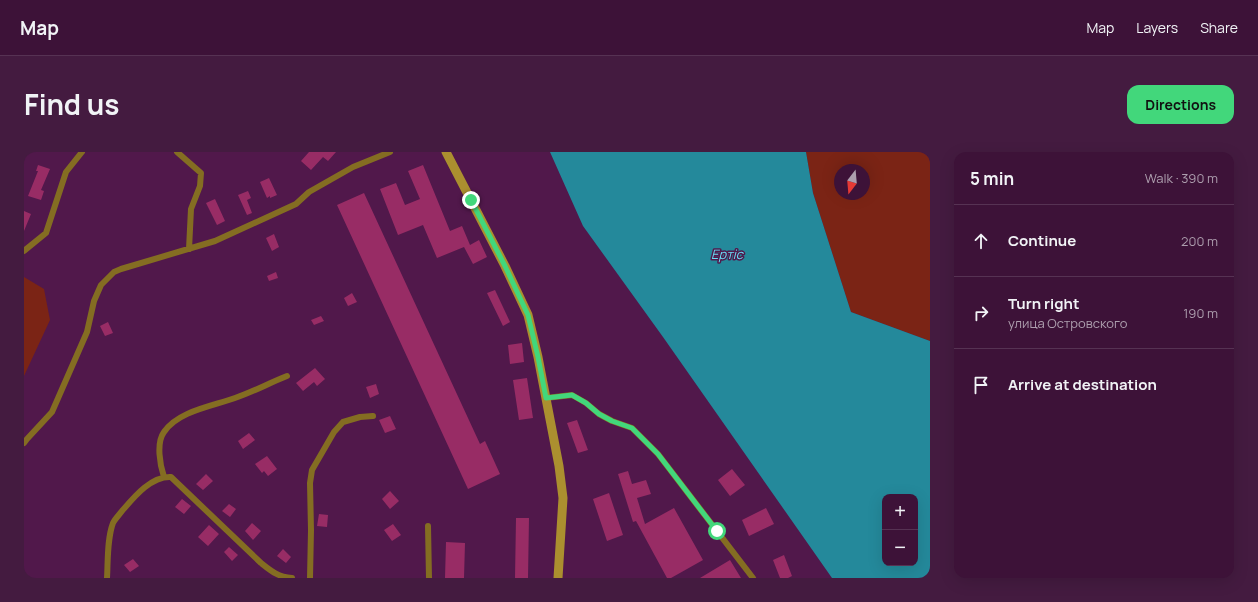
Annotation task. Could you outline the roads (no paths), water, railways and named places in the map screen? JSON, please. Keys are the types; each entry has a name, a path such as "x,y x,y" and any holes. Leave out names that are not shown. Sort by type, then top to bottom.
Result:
{"main road":[{"path":"446,152 505,266 528,315 546,398 559,466 563,498 558,578"}],"street":[{"path":"24,251 46,233 66,172 82,152"},
{"path":"177,152 201,173 200,186 191,209 189,249"},
{"path":"24,444 52,412 87,332 94,302 101,285 114,272 215,241 296,204 309,192 353,167 390,152"},
{"path":"164,477 160,465 160,442 163,432 173,423 198,409 236,398 287,376"},
{"path":"546,398 572,395 586,403 599,414 612,421 632,428 658,454 753,578"},
{"path":"312,578 310,483 312,470 334,432 343,422 373,416"},
{"path":"107,578 108,549 113,522 129,502 147,485 164,477 171,477 274,574 292,578"},
{"path":"428,526 429,578"}],"water":[{"name":"Ертіс","path":"550,152 806,152 813,193 851,312 930,341 930,578 832,578 663,337 583,226"}]}
